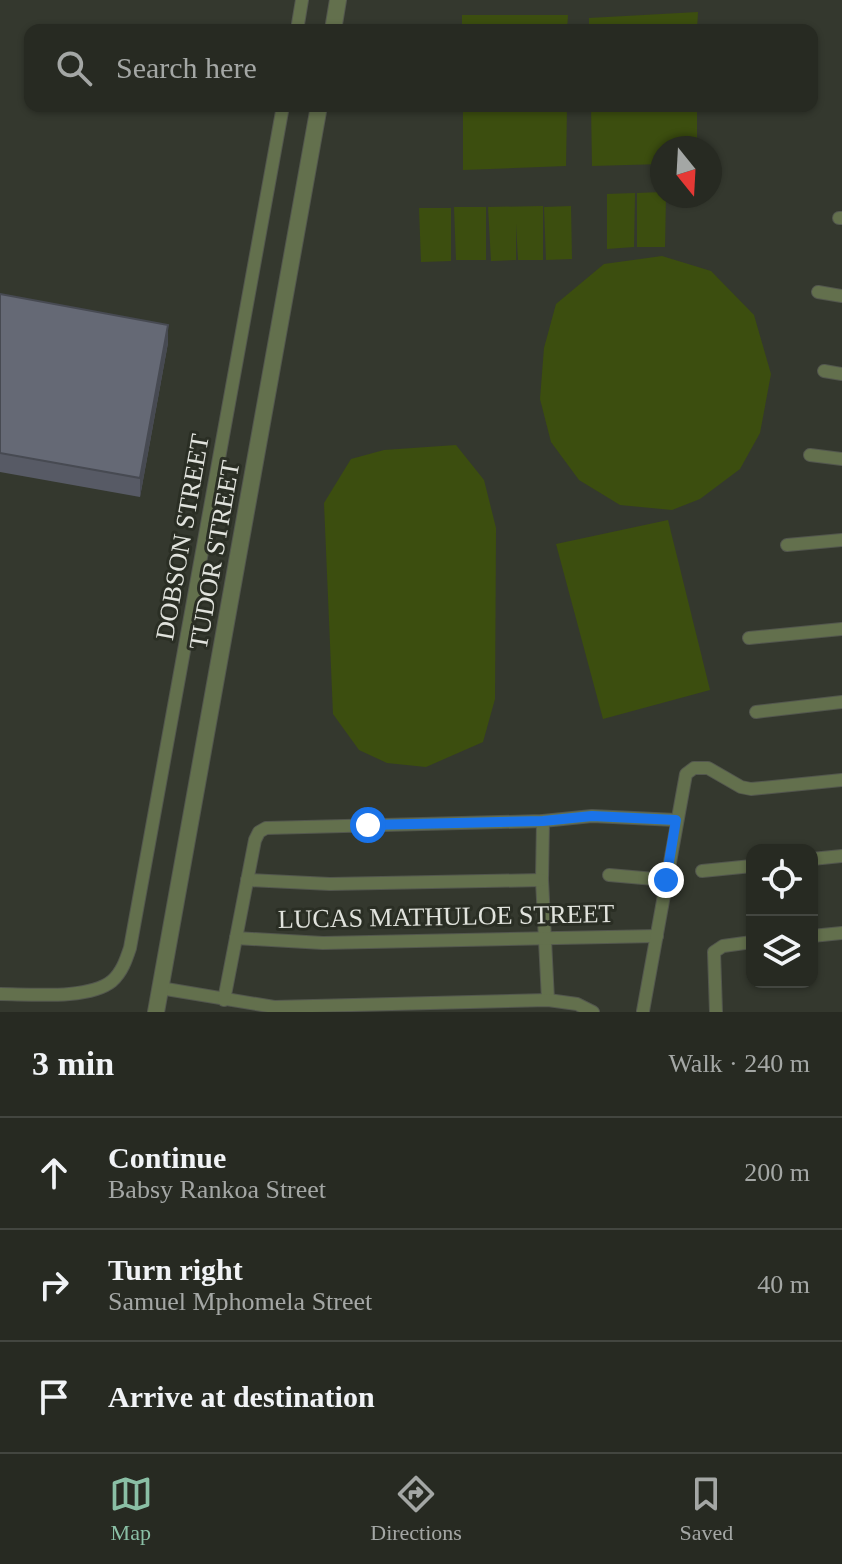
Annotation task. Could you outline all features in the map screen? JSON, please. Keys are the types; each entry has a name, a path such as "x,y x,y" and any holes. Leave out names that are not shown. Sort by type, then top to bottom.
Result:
{"street":[{"path":"298,24 302,0"},
{"path":"334,24 338,0"},
{"name":"DOBSON STREET","path":"0,994 89,991 110,982 118,974 130,948 282,112"},
{"name":"TUDOR STREET","path":"156,1012 318,112"},
{"path":"818,292 842,296"},
{"path":"824,371 842,374"},
{"path":"810,455 842,459"},
{"path":"787,545 842,540"},
{"path":"749,638 842,629"},
{"path":"756,712 842,702"},
{"path":"642,1012 686,774 694,768 708,768 741,787 751,789 842,780"},
{"path":"224,1000 255,840 259,832 266,828 543,821 608,816 676,820"},
{"path":"543,821 542,880 548,1000"},
{"path":"818,858 842,856"},
{"path":"702,871 746,867"},
{"path":"609,875 666,880"},
{"path":"247,880 303,884 542,880"},
{"path":"818,935 842,933"},
{"name":"LUCAS MATHULOE STREET","path":"236,938 323,943 657,936"},
{"path":"716,1012 714,952 723,946 746,943"},
{"path":"160,988 274,1007 548,1000 577,1004 593,1012"},
{"path":"426,1012 466,1003"},
{"path":"299,1007 337,1012"}],"green space":[{"path":"698,12 697,24 589,24 589,18"},
{"path":"462,15 568,15 567,24 462,24"},
{"path":"463,112 567,112 566,166 463,170"},
{"path":"591,112 697,112 697,136 650,136 650,164 592,166"},
{"path":"650,192 650,208 666,208 665,247 637,247 637,193"},
{"path":"635,193 634,247 607,249 607,194"},
{"path":"543,206 543,260 518,260 516,224 516,260 491,261 488,207"},
{"path":"571,206 572,259 546,260 544,207"},
{"path":"454,207 486,207 486,260 456,260"},
{"path":"419,208 451,208 451,261 421,262"},
{"path":"662,256 711,271 754,315 771,374 760,433 740,469 700,499 672,510 620,505 579,480 551,442 540,399 544,348 556,304 604,264"},
{"path":"456,445 484,480 496,528 495,699 483,742 426,767 387,763 359,750 333,714 324,503 351,459 384,450"},
{"path":"668,520 710,690 603,719 556,544"}],"building":[{"path":"0,294 168,325 140,478 0,453"}],"route":[{"path":"368,825 543,821 592,816 676,820 666,880"}]}
